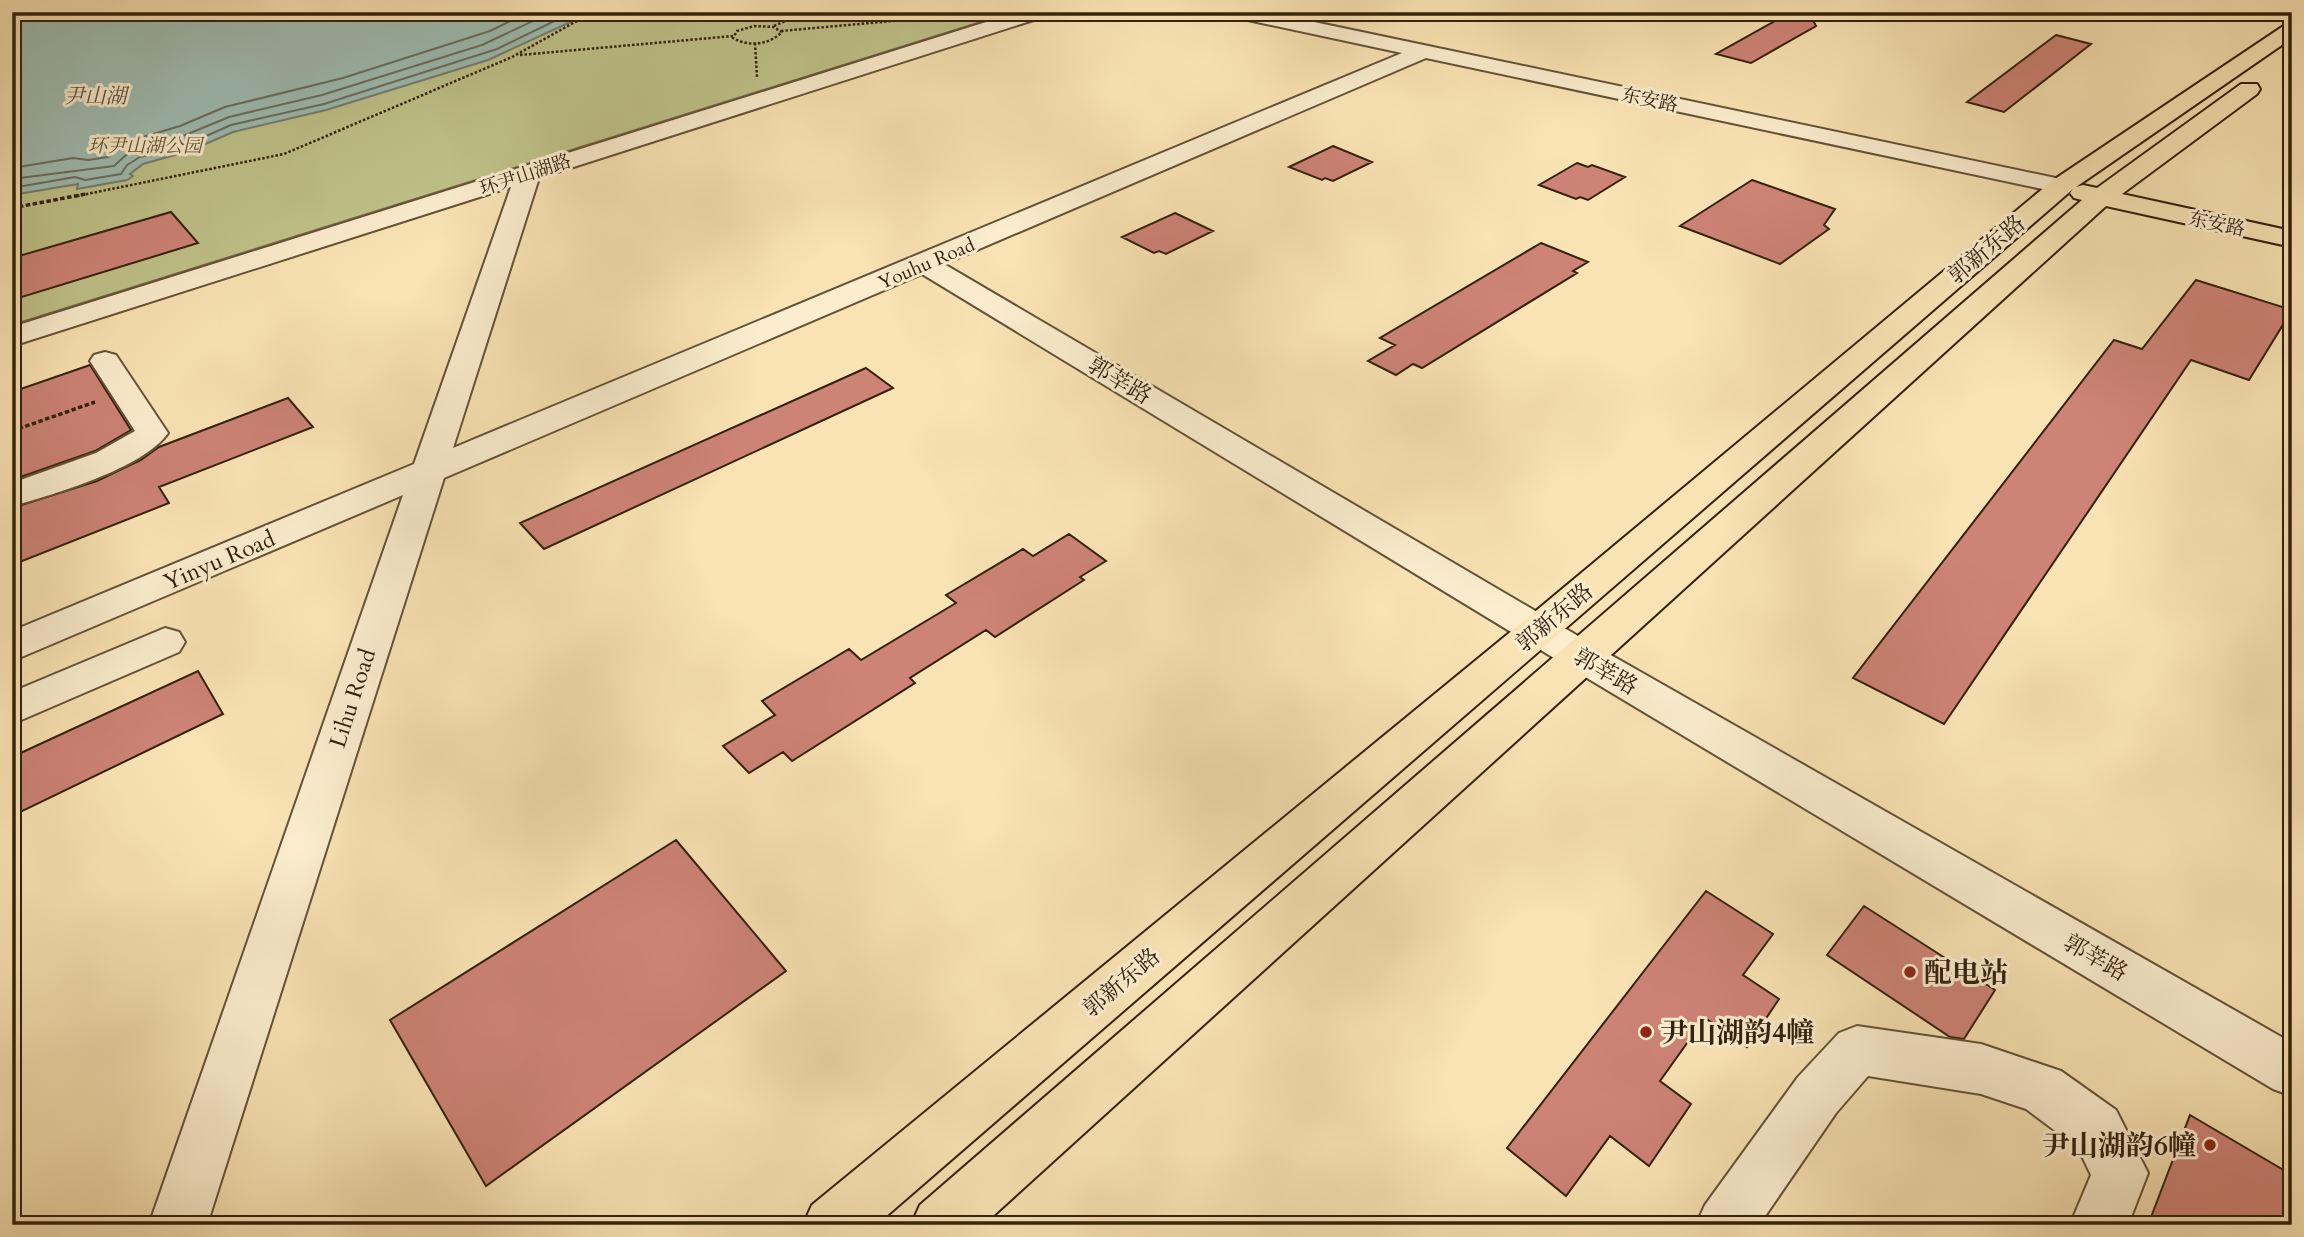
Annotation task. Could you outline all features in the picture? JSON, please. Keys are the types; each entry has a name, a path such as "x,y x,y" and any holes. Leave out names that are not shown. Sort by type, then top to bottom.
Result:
{"main road":[{"name":"郭新东路","path":"832,1225 1539,631 2061,186 2292,29"},
{"name":"郭新东路","path":"940,1225 2105,195 2270,74"},
{"name":"东安路","path":"2061,186 2292,229"},
{"name":"东安路","path":"2105,195 2292,239"}],"street":[{"name":"环尹山湖路","path":"12,337 1039,12"},
{"name":"东安路","path":"1238,12 2061,186"},
{"name":"Youhu Road","path":"426,472 925,264 1424,51"},
{"name":"Lihu Road","path":"178,1225 426,472 528,173"},
{"name":"郭莘路","path":"925,264 1581,656 2292,1071"},
{"path":"12,495 126,453 148,440 152,433 151,427 105,361"},
{"name":"Yinyu Road","path":"12,647 426,472"},
{"path":"12,709 165,642"},
{"path":"1725,1225 1817,1095 1857,1049 1981,1069 2042,1089 2097,1129 2120,1172 2099,1225"}],"path":[{"path":"12,208 284,154 516,55 575,22 603,12"},
{"path":"516,55 733,36 745,28 773,27 805,12"},
{"path":"773,27 780,31 939,17"},
{"path":"733,36 737,41 755,43 774,39 780,36 780,31"},
{"path":"755,43 757,78"},
{"path":"12,431 126,391"}],"green space":[{"name":"环尹山湖公园","path":"12,12 1013,12 12,325"}],"water":[{"name":"尹山湖","path":"12,12 592,12 488,60 326,110 233,132 189,151 143,164 130,174 133,176 127,180 77,189 78,184 12,195"}],"building":[{"path":"1791,12 1809,12 1816,26 1751,63 1716,54"},
{"path":"2056,35 2091,44 2004,112 1967,102"},
{"path":"1333,146 1372,162 1333,181 1325,178 1322,180 1289,167"},
{"path":"1577,163 1588,167 1592,165 1625,177 1588,200 1580,197 1576,199 1539,185"},
{"path":"1752,180 1835,209 1824,225 1829,229 1780,264 1680,226"},
{"path":"171,212 198,243 12,300 12,258"},
{"path":"1175,213 1213,231 1166,254 1159,251 1154,253 1122,237"},
{"path":"1541,243 1588,262 1573,271 1577,273 1422,368 1413,364 1396,375 1368,361 1395,345 1380,338"},
{"path":"2196,280 2292,310 2249,380 2191,360 1944,724 1853,678 2114,340 2142,349"},
{"path":"90,365 131,430 95,451 12,480 12,392"},
{"path":"866,368 893,388 544,549 520,523"},
{"path":"288,398 313,427 159,487 169,503 12,565 12,508 97,481 141,460 159,447"},
{"path":"1069,534 1106,561 1080,577 1084,580 995,637 986,630 910,678 915,683 792,761 783,752 749,773 723,746 775,715 762,701 849,649 861,660 956,603 946,595 1023,549 1033,556"},
{"path":"198,671 223,714 12,816 12,757"},
{"path":"676,840 786,971 486,1186 390,1020"},
{"name":"尹山湖韵4幢","path":"1706,891 1773,934 1743,975 1779,999 1747,1047 1705,1018 1660,1081 1691,1104 1649,1166 1610,1136 1566,1196 1507,1148"},
{"name":"配电站","path":"1864,906 1995,990 1964,1039 1950,1037 1827,955"},
{"name":"尹山湖韵6幢","path":"2190,1115 2292,1175 2292,1225 2148,1225"}],"place":[{"name":"配电站","path":"1910,972"},
{"name":"尹山湖韵4幢","path":"1646,1032"},
{"name":"尹山湖韵6幢","path":"2210,1145"}]}
